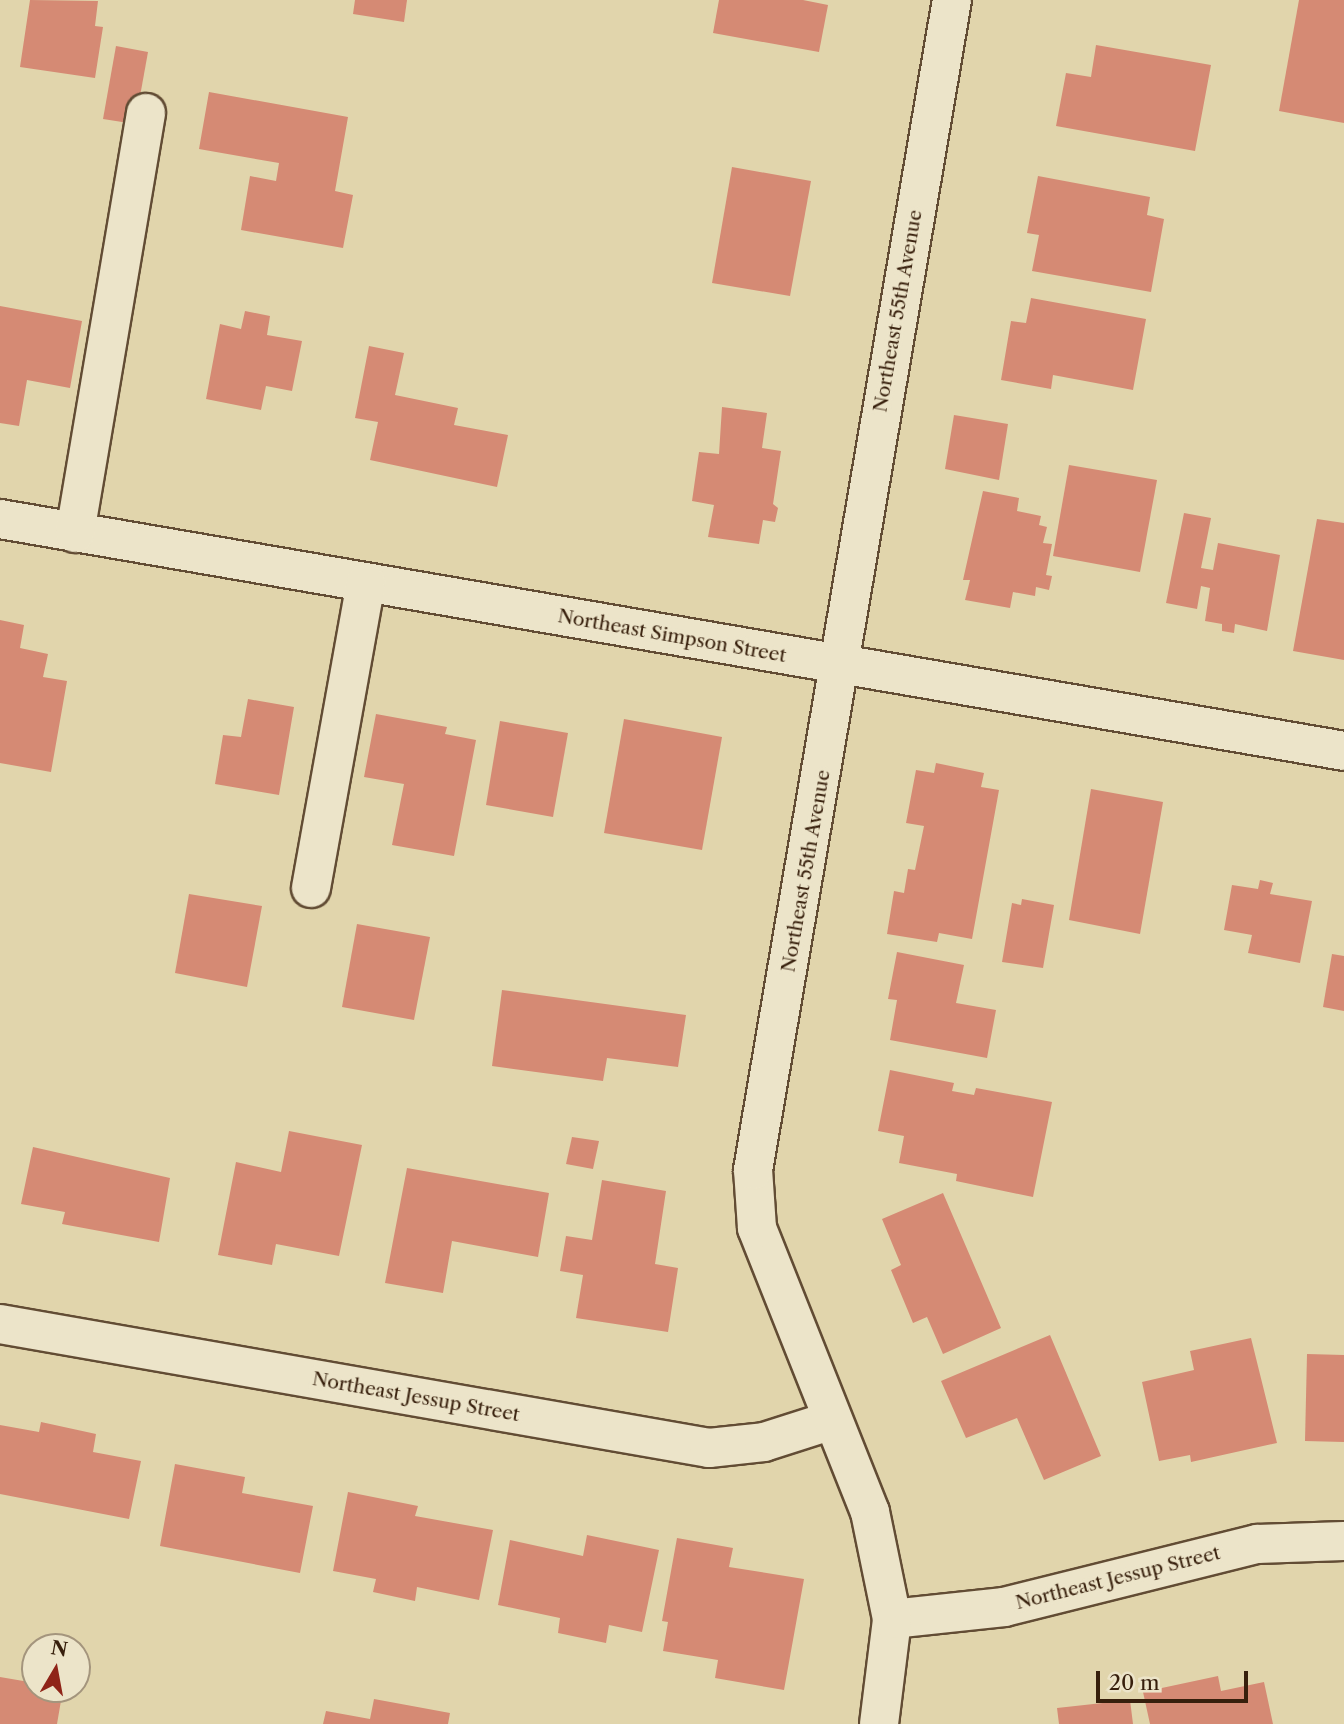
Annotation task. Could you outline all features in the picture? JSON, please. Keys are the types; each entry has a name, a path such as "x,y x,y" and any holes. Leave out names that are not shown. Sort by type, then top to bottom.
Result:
{"street":[{"name":"Northeast 55th Avenue","path":"879,1724 892,1619 870,1512 830,1421 757,1228 754,1170 829,743 837,664 952,0"},
{"path":"75,533 146,113"},
{"name":"Northeast Simpson Street","path":"0,519 1344,751"},
{"path":"311,888 366,583"},
{"name":"Northeast Jessup Street","path":"0,1324 709,1448 764,1442 830,1421"},
{"name":"Northeast Jessup Street","path":"892,1619 1004,1607 1257,1544 1344,1541"}],"building":[{"path":"30,0 98,1 95,26 103,27 95,78 20,67"},
{"path":"355,0 407,0 404,22 353,14"},
{"path":"719,0 803,0 828,5 819,52 713,33"},
{"path":"1299,0 1344,0 1344,123 1279,111"},
{"path":"1096,45 1211,65 1195,151 1056,126 1066,73 1091,77"},
{"path":"116,46 148,52 135,124 103,119"},
{"path":"209,92 348,117 335,191 353,195 343,248 241,230 250,176 276,181 279,163 199,149"},
{"path":"732,167 811,181 790,296 712,283"},
{"path":"1038,176 1150,197 1147,215 1164,219 1151,292 1032,271 1039,235 1027,233"},
{"path":"1031,298 1146,319 1133,390 1053,375 1051,389 1001,380 1011,321 1026,323"},
{"path":"0,306 82,321 70,388 27,380 19,426 0,423"},
{"path":"245,311 270,316 267,335 302,341 292,391 266,386 261,410 206,399 220,324 241,329"},
{"path":"369,346 404,353 395,395 458,408 454,425 508,435 497,487 370,460 378,422 355,418"},
{"path":"722,407 767,413 762,448 781,451 773,504 778,508 775,522 763,520 759,544 708,537 714,505 692,501 699,452 719,454"},
{"path":"954,415 1008,424 999,480 945,469"},
{"path":"1069,465 1157,480 1140,572 1053,556"},
{"path":"983,491 1019,498 1017,511 1041,516 1039,525 1047,527 1043,543 1052,544 1046,575 1052,576 1049,590 1036,587 1035,596 1013,592 1010,608 965,600 970,580 963,580"},
{"path":"1184,513 1211,518 1201,568 1213,570 1218,543 1280,555 1267,631 1235,624 1234,633 1222,631 1222,624 1205,621 1210,588 1201,586 1197,609 1166,603"},
{"path":"1317,519 1344,523 1344,660 1293,651"},
{"path":"0,620 24,625 20,648 48,654 43,677 67,681 51,772 0,763"},
{"path":"248,699 294,707 279,795 215,784 223,735 241,737"},
{"path":"376,714 447,727 445,734 476,740 454,856 392,845 404,784 364,777"},
{"path":"624,719 722,737 702,850 604,833"},
{"path":"500,721 568,733 553,817 486,805"},
{"path":"936,763 984,773 981,787 999,790 972,939 939,933 937,942 887,934 894,891 904,893 908,869 915,870 924,826 906,823 916,770 934,773"},
{"path":"1091,789 1163,802 1140,934 1069,920"},
{"path":"1260,880 1273,883 1270,894 1312,901 1300,963 1248,953 1252,935 1224,930 1232,885 1258,889"},
{"path":"189,894 262,906 247,987 175,973"},
{"path":"1022,899 1054,905 1043,968 1002,962 1012,903 1021,905"},
{"path":"357,924 430,937 414,1020 342,1007"},
{"path":"897,952 964,965 956,1003 996,1010 987,1058 890,1040 897,1000 888,999"},
{"path":"1332,954 1344,956 1344,1011 1323,1007"},
{"path":"502,990 686,1015 678,1067 607,1058 603,1081 492,1066"},
{"path":"890,1070 954,1083 952,1091 974,1095 976,1088 1052,1102 1033,1197 956,1181 957,1174 899,1163 904,1136 878,1131"},
{"path":"289,1131 362,1145 339,1256 276,1244 272,1265 218,1255 236,1162 281,1172"},
{"path":"572,1137 599,1141 593,1169 566,1164"},
{"path":"33,1147 170,1178 159,1242 62,1224 65,1212 21,1204"},
{"path":"407,1168 549,1193 538,1257 452,1241 443,1293 385,1283"},
{"path":"602,1180 666,1191 655,1264 678,1268 668,1332 576,1318 583,1275 560,1271 566,1236 592,1240"},
{"path":"943,1193 1001,1328 943,1354 927,1317 913,1323 891,1270 901,1265 882,1219"},
{"path":"1050,1335 1101,1456 1044,1480 1017,1418 966,1438 941,1381"},
{"path":"1251,1338 1277,1443 1191,1462 1190,1455 1159,1461 1142,1382 1194,1370 1190,1351"},
{"path":"1307,1354 1344,1355 1344,1442 1305,1441"},
{"path":"41,1422 96,1434 93,1452 141,1461 129,1519 0,1494 0,1425 39,1432"},
{"path":"175,1464 245,1477 242,1493 313,1506 300,1573 160,1546"},
{"path":"348,1492 418,1506 415,1516 493,1530 479,1600 417,1587 415,1601 373,1592 376,1579 333,1571"},
{"path":"587,1535 659,1550 642,1632 609,1625 606,1643 558,1633 560,1618 498,1605 510,1540 583,1556"},
{"path":"677,1538 733,1548 729,1567 804,1579 784,1690 715,1678 718,1660 663,1651 668,1622 662,1621"},
{"path":"1218,1676 1221,1691 1264,1682 1273,1724 1150,1724 1143,1692"},
{"path":"0,1677 21,1681 21,1703 61,1703 57,1724 0,1724"},
{"path":"374,1699 450,1713 448,1724 323,1724 326,1711 370,1719"},
{"path":"1130,1700 1133,1724 1059,1724 1057,1708"}]}
